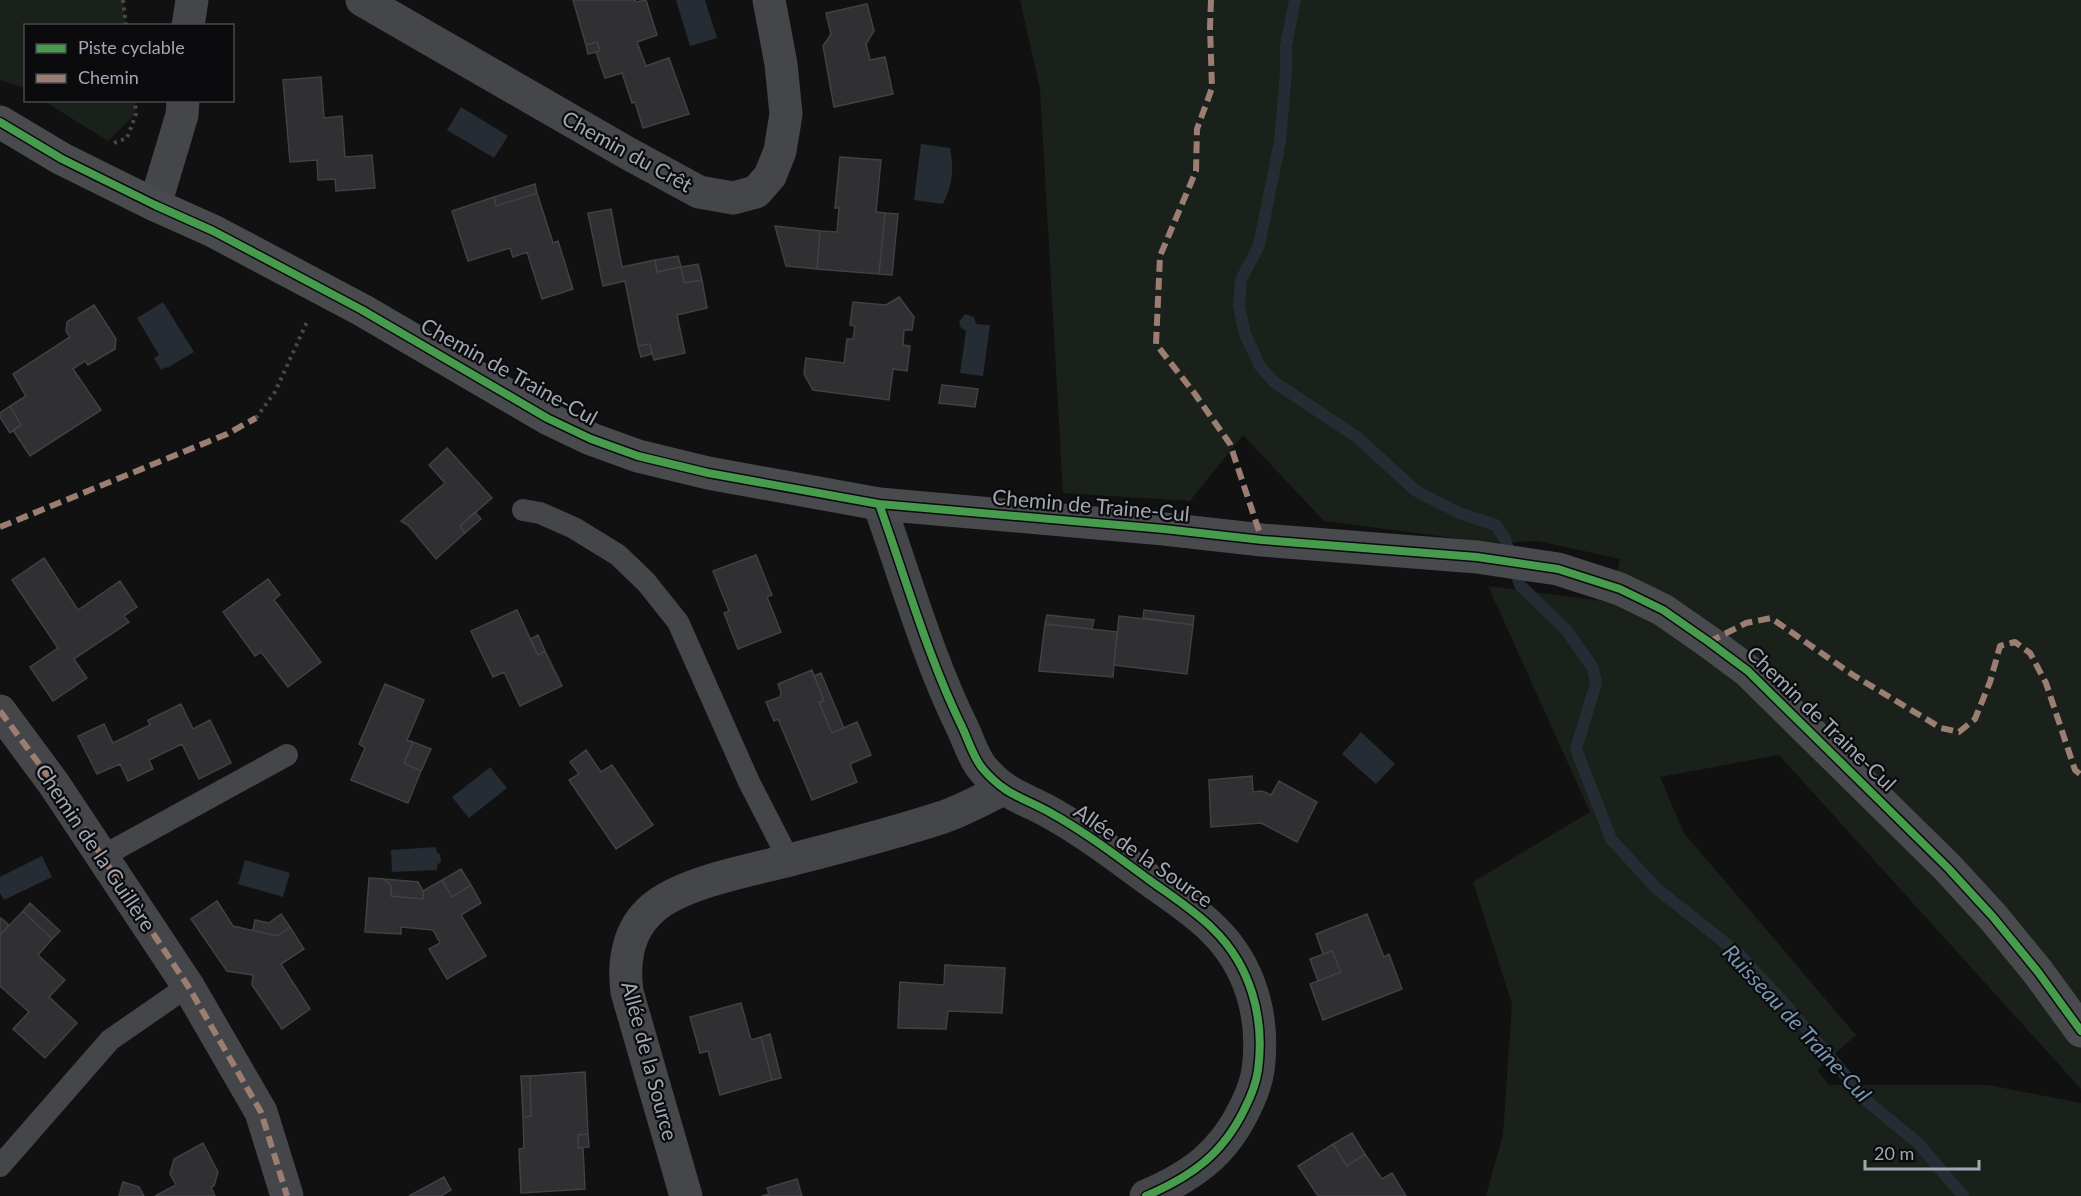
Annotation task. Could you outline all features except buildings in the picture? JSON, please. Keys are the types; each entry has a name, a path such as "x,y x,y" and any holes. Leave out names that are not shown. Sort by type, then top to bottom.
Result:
{"street":[{"path":"188,24 192,0"},
{"name":"Chemin du Crêt","path":"362,0 699,192 733,198 756,192 770,176 780,151 786,114 781,64 770,0"},
{"path":"155,205 179,126 183,102"},
{"name":"Chemin de Traine-Cul","path":"0,122 62,159 213,231 362,310 547,418 591,440 638,456 708,473 879,504 1262,540 1477,557 1558,569 1620,589 1663,610 1748,671 1955,876 1993,917 2081,1030"},
{"name":"Allée de la Source","path":"879,504 948,699 982,768 1003,789 1051,812 1094,840 1212,927 1230,948 1253,992 1258,1013 1260,1052 1253,1090 1236,1128 1209,1159 1184,1178 1146,1196"},
{"name":"Chemin de la Guillère","path":"0,711 54,784 188,986 261,1112 287,1196"},
{"name":"Allée de la Source","path":"686,1196 627,992 625,966 630,943 639,924 651,909 670,896 748,870 942,817 1003,789"}],"lane":[{"path":"523,510 540,513 574,528 618,555 646,582 678,622 749,782 789,860"},
{"path":"103,856 287,755"},
{"path":"0,1166 110,1040 188,986"}],"path":[{"path":"123,0 126,24"},
{"path":"109,145 127,138 136,114 135,102"},
{"path":"256,418 275,392 321,288"}],"shaded area":[{"path":"0,0 123,0 126,24 24,24 24,88 0,80"},
{"path":"676,0 705,0 717,38 690,46"},
{"path":"1020,0 2081,0 2081,1089 1779,755 1660,777 1684,833 1856,1035 1817,1070 1829,1085 1988,1085 2081,1103 2081,1196 1486,1196 1503,1134 1512,1004 1473,882 1590,812 1488,586 1610,602 1620,559 1538,541 1492,543 1324,521 1243,435 1190,501 1063,493 1040,89"},
{"path":"46,102 135,102 136,114 108,141"},
{"path":"461,107 508,136 494,158 447,130"},
{"path":"921,144 950,148 952,176 943,204 914,200"},
{"path":"163,302 194,352 161,370 154,358 159,355 137,318"},
{"path":"965,314 974,317 976,324 990,325 983,376 960,373 966,331 961,328 959,322"},
{"path":"1361,732 1395,764 1376,784 1342,754"},
{"path":"490,767 507,788 469,818 452,797"},
{"path":"436,847 441,862 437,865 437,870 392,872 391,850"},
{"path":"42,856 52,877 4,900 0,893 0,877"},
{"path":"245,860 290,873 283,897 238,884"}],"waterway":[{"name":"Ruisseau de Traîne-Cul","path":"1295,0 1286,46 1280,142 1259,245 1241,280 1239,306 1245,334 1260,366 1274,382 1357,437 1416,491 1462,514 1496,525 1505,539 1520,585 1567,631 1593,668 1596,683 1576,749 1611,839 1656,888 1739,954 1786,1005 1868,1102 1918,1143 1963,1196"}],"marked path":[{"path":"1211,0 1212,88 1197,129 1196,171 1160,256 1156,344 1230,444 1262,540"},
{"path":"0,527 227,434 256,418"},
{"path":"1709,642 1746,623 1771,618 1853,675 1941,728 1959,732 1975,719 1990,682 2000,646 2015,642 2030,653 2046,683 2075,770 2081,775"},
{"path":"0,711 54,784 188,986 261,1112 287,1196"}],"cycle path":[{"path":"0,122 62,159 213,231 362,310 547,418 591,439 638,456 708,473 879,504 1262,540 1477,557 1558,569 1620,589 1663,610 1748,671 1948,868 1993,917 2038,972 2081,1031"},
{"path":"879,504 939,674 980,765 1007,791 1076,828 1198,915 1226,944 1246,976 1257,1012 1260,1051 1255,1085 1249,1099 1236,1124 1216,1151 1192,1171 1146,1196"}]}
